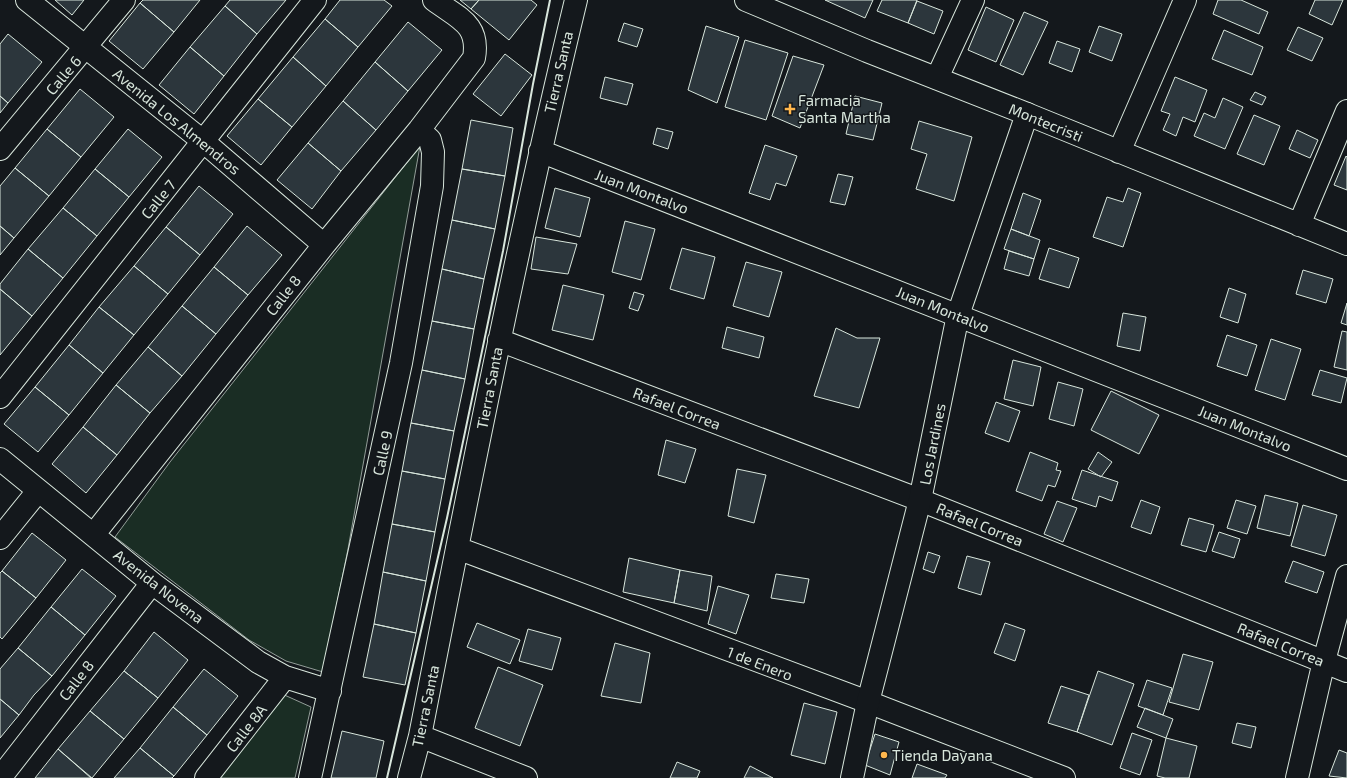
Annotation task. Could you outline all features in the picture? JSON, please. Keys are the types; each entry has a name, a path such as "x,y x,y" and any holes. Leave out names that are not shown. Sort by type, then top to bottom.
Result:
{"street":[{"name":"Avenida Los Almendros","path":"27,0 204,142 324,244"},
{"name":"Calle 6","path":"0,149 124,0"},
{"name":"Calle 7","path":"0,397 204,142 315,0"},
{"name":"Calle 8","path":"94,534 324,244 419,130 474,58 476,44 472,28 434,0"},
{"name":"Tierra Santa","path":"409,778 420,736 499,340 540,150 576,0"},
{"name":"Montecristi","path":"746,0 1347,244"},
{"path":"937,78 973,0"},
{"path":"1119,152 1185,0"},
{"path":"1299,225 1347,111"},
{"name":"Los Jardines","path":"852,778 868,702 920,500 958,315 1027,114"},
{"name":"Calle 9","path":"310,778 401,363 432,186 433,152 430,140 419,130"},
{"name":"Juan Montalvo","path":"540,150 1347,469"},
{"name":"Rafael Correa","path":"499,340 920,500 1347,671"},
{"name":"Avenida Novena","path":"0,459 38,491 94,534 152,583 258,662 285,677 330,692"},
{"path":"0,538 38,491"},
{"name":"1 de Enero","path":"457,548 868,702 1064,778"},
{"path":"1297,778 1324,661 1347,576"},
{"name":"Calle 8","path":"0,778 152,583"},
{"name":"Calle 8A","path":"206,778 285,677"},
{"path":"420,736 526,778"}],"green space":[{"path":"420,146 348,549 323,672 286,661 249,640 115,537 170,462"},
{"path":"280,693 311,707 295,778 217,778"}],"building":[{"path":"55,0 84,0 72,15"},
{"path":"143,0 200,0 174,32 140,3"},
{"path":"230,0 286,0 257,34 225,6"},
{"path":"340,0 384,0 392,6 358,47 325,19"},
{"path":"460,0 479,0 471,9"},
{"path":"479,0 531,0 537,5 509,40 471,9"},
{"path":"825,0 873,0 865,18"},
{"path":"882,0 917,0 908,23 877,11"},
{"path":"1218,0 1241,0 1268,12 1259,34 1213,14"},
{"path":"1315,0 1343,0 1332,25 1309,14"},
{"path":"917,1 943,11 934,34 908,23"},
{"path":"140,3 174,32 143,69 109,41"},
{"path":"225,6 257,34 224,76 190,47"},
{"path":"986,7 1014,20 996,62 968,50"},
{"path":"1024,12 1048,22 1023,75 1000,65"},
{"path":"325,19 358,47 326,86 293,57"},
{"path":"408,22 442,50 408,91 375,62"},
{"path":"624,23 643,29 637,47 618,41"},
{"path":"706,26 739,37 717,103 688,90"},
{"path":"1099,26 1122,34 1112,61 1089,52"},
{"path":"1298,27 1323,38 1312,61 1287,50"},
{"path":"1224,30 1263,47 1252,75 1212,59"},
{"path":"8,34 42,62 8,103 0,96 0,44"},
{"path":"745,40 788,53 766,120 725,107"},
{"path":"1057,41 1080,49 1072,72 1049,63"},
{"path":"190,47 224,76 194,114 159,85"},
{"path":"505,54 532,75 501,116 473,94"},
{"path":"793,56 824,65 800,128 772,116"},
{"path":"293,57 326,86 292,127 258,99"},
{"path":"375,62 408,91 376,130 343,101"},
{"path":"605,77 633,84 627,105 600,98"},
{"path":"1175,77 1207,90 1195,122 1183,117 1176,136 1163,130 1170,114 1161,111"},
{"path":"80,89 114,117 81,157 47,129"},
{"path":"1255,92 1266,97 1262,105 1250,100"},
{"path":"0,96 8,103 0,113"},
{"path":"855,96 882,103 873,140 846,134"},
{"path":"1223,98 1243,107 1225,149 1194,136 1204,113 1215,118"},
{"path":"258,99 292,127 261,165 227,136"},
{"path":"343,101 376,130 341,171 308,143"},
{"path":"1254,115 1280,126 1264,165 1237,154"},
{"path":"471,120 513,128 505,176 462,169"},
{"path":"919,121 972,137 954,201 916,189 927,154 911,149"},
{"path":"657,128 673,132 668,149 653,144"},
{"path":"47,129 81,157 49,196 15,168"},
{"path":"128,129 162,157 129,197 95,169"},
{"path":"1297,130 1318,140 1310,158 1289,149"},
{"path":"308,143 341,171 312,209 277,180"},
{"path":"765,145 797,156 786,186 776,183 770,200 749,193"},
{"path":"1346,156 1347,157 1347,190 1334,185"},
{"path":"15,168 49,196 14,238 0,226 0,186"},
{"path":"95,169 129,197 97,236 63,208"},
{"path":"462,169 505,176 495,229 452,220"},
{"path":"838,174 853,177 845,205 830,202"},
{"path":"199,186 233,214 200,255 166,227"},
{"path":"555,188 590,198 580,237 545,228"},
{"path":"1128,188 1141,193 1123,247 1093,237 1107,197 1123,202"},
{"path":"1023,193 1041,200 1029,236 1011,229"},
{"path":"63,208 97,236 63,278 28,249"},
{"path":"452,220 495,229 484,279 442,269"},
{"path":"625,221 655,229 641,280 612,272"},
{"path":"0,226 14,238 0,255"},
{"path":"247,226 282,255 248,295 214,267"},
{"path":"166,227 200,255 168,294 134,266"},
{"path":"1011,229 1040,240 1034,259 1004,249"},
{"path":"536,237 577,244 568,274 531,269"},
{"path":"682,248 715,257 704,299 670,289"},
{"path":"1049,248 1079,258 1069,288 1039,279"},
{"path":"28,249 63,278 32,316 0,289 0,284"},
{"path":"1009,251 1034,259 1029,276 1004,269"},
{"path":"746,262 782,272 769,317 733,306"},
{"path":"134,266 168,294 134,335 99,307"},
{"path":"214,267 248,295 216,334 182,306"},
{"path":"442,269 484,279 474,329 432,321"},
{"path":"1303,270 1333,279 1326,303 1296,294"},
{"path":"563,285 604,295 593,340 552,330"},
{"path":"1229,288 1246,294 1238,323 1220,317"},
{"path":"0,289 32,316 0,355"},
{"path":"634,292 644,295 638,311 629,308"},
{"path":"1347,303 1347,325 1341,323"},
{"path":"182,306 216,334 182,376 148,347"},
{"path":"99,307 134,335 103,373 69,345"},
{"path":"1123,313 1146,317 1140,351 1117,346"},
{"path":"432,321 474,329 465,379 422,370"},
{"path":"727,327 764,337 759,358 722,348"},
{"path":"836,328 857,338 880,338 859,408 814,396"},
{"path":"1342,331 1347,332 1347,370 1334,367"},
{"path":"1227,335 1257,345 1247,376 1217,366"},
{"path":"1271,339 1301,349 1285,400 1255,390"},
{"path":"69,345 103,373 69,415 35,387"},
{"path":"148,347 182,376 150,413 116,385"},
{"path":"1013,360 1041,367 1033,406 1004,399"},
{"path":"422,370 465,379 454,431 411,423"},
{"path":"1320,370 1347,378 1341,403 1312,395"},
{"path":"1058,382 1083,389 1074,426 1049,419"},
{"path":"116,385 150,413 117,455 83,427"},
{"path":"35,387 69,415 38,452 4,424"},
{"path":"1111,391 1159,415 1139,454 1091,430"},
{"path":"996,402 1020,411 1009,442 985,433"},
{"path":"411,423 454,431 445,479 402,471"},
{"path":"83,427 117,455 86,493 52,464"},
{"path":"666,440 696,449 685,483 658,475"},
{"path":"1030,452 1058,463 1056,470 1061,471 1055,487 1048,485 1042,501 1016,491"},
{"path":"1098,452 1112,462 1101,477 1088,469"},
{"path":"737,469 766,475 754,523 728,516"},
{"path":"1082,470 1118,482 1112,501 1099,496 1096,507 1072,499"},
{"path":"402,471 445,479 435,532 392,524"},
{"path":"1265,495 1298,503 1290,536 1257,528"},
{"path":"1141,500 1160,507 1151,534 1131,527"},
{"path":"1236,500 1256,506 1247,534 1227,528"},
{"path":"1057,501 1077,508 1063,542 1044,534"},
{"path":"1303,505 1337,515 1325,556 1291,546"},
{"path":"1189,518 1214,525 1206,552 1181,545"},
{"path":"392,524 435,532 426,581 383,572"},
{"path":"1219,532 1240,539 1234,558 1212,551"},
{"path":"32,533 66,560 36,598 2,571"},
{"path":"928,552 940,556 934,573 923,569"},
{"path":"967,556 990,562 981,595 958,588"},
{"path":"629,558 680,570 674,603 623,592"},
{"path":"1293,561 1324,572 1317,593 1285,582"},
{"path":"82,569 116,596 85,635 51,607"},
{"path":"680,570 712,576 707,611 674,603"},
{"path":"2,571 36,598 2,639 0,637 0,573"},
{"path":"383,572 426,581 416,633 374,624"},
{"path":"776,574 809,579 804,603 771,598"},
{"path":"718,586 749,595 736,634 708,624"},
{"path":"51,607 85,635 52,676 18,648"},
{"path":"477,623 520,640 510,664 467,647"},
{"path":"1005,623 1025,630 1015,661 994,653"},
{"path":"374,624 416,633 405,685 363,677"},
{"path":"528,629 561,638 552,670 519,661"},
{"path":"154,632 188,660 158,698 124,671"},
{"path":"615,643 650,653 641,703 601,696"},
{"path":"18,648 52,676 34,695 19,715 0,699 0,669"},
{"path":"1183,654 1213,662 1199,710 1169,702"},
{"path":"498,667 543,685 520,746 475,728"},
{"path":"204,669 238,696 207,735 173,707"},
{"path":"124,671 158,698 124,739 90,711"},
{"path":"1098,671 1134,684 1112,745 1077,732"},
{"path":"1147,680 1172,688 1163,715 1138,706"},
{"path":"1061,686 1089,695 1077,732 1048,723"},
{"path":"0,699 19,715 0,738"},
{"path":"804,703 837,712 825,764 791,755"},
{"path":"173,707 207,735 174,776 140,748"},
{"path":"1145,708 1173,719 1166,738 1137,727"},
{"path":"90,711 124,739 92,778 58,749"},
{"path":"1237,723 1256,727 1251,748 1232,743"},
{"path":"342,731 384,741 376,778 331,778"},
{"path":"1132,733 1152,740 1140,775 1120,768"},
{"path":"875,734 899,742 890,775 865,765"},
{"path":"1166,738 1197,746 1189,778 1165,778 1157,776"},
{"path":"140,748 174,776 172,778 114,778"},
{"path":"58,749 91,778 35,778"},
{"path":"1339,750 1347,753 1347,778 1329,776"},
{"path":"677,762 700,771 697,778 670,778"},
{"path":"917,764 947,775 945,778 912,778"},
{"path":"750,766 773,778 744,778"}],"wall":[{"path":"387,778 447,518 503,251 533,84 550,0"}],"place":[{"name":"Farmacia Santa Martha","path":"790,109"},
{"name":"Tienda Dayana","path":"884,755"}]}
